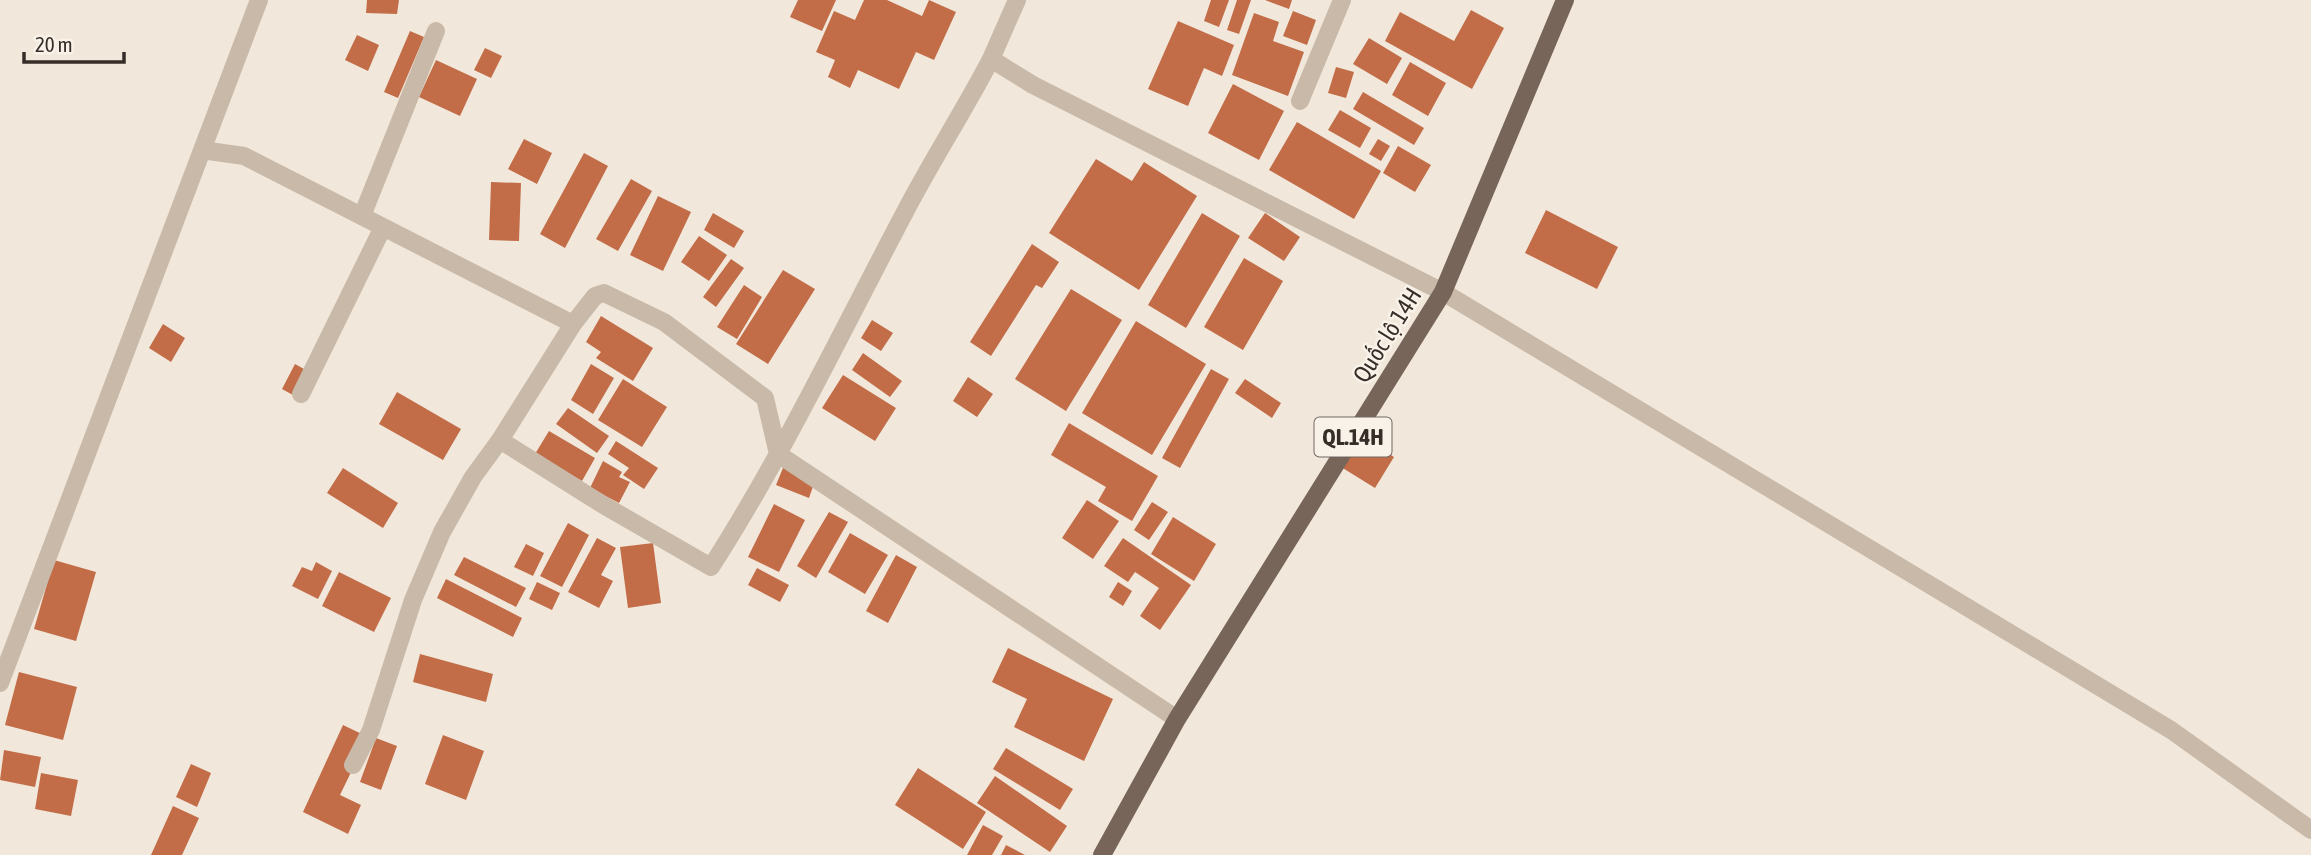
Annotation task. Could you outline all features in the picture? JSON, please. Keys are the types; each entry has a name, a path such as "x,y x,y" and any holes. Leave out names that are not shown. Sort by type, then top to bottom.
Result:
{"main road":[{"name":"Quốc lộ 14H","path":"1102,855 1177,719 1443,292 1565,0"}],"street":[{"path":"0,683 259,0"},
{"path":"500,440 605,506 711,567 758,494 906,208 960,119 1017,0"},
{"path":"1300,102 1342,0"},
{"path":"362,216 436,31"},
{"path":"991,59 1033,85 1443,292 2171,730 2311,830"},
{"path":"202,150 244,156 573,324"},
{"path":"301,394 383,227"},
{"path":"353,765 384,696 425,567 473,477 500,440 573,324 595,296 604,293 664,322 765,398 778,454 1177,719"}],"building":[{"path":"367,0 399,0 397,14 366,13"},
{"path":"798,0 836,0 822,31 790,17"},
{"path":"864,0 887,0 922,16 929,0 956,12 934,60 916,52 899,89 858,70 850,88 828,77 835,60 816,52 834,11 855,20"},
{"path":"1211,0 1229,0 1219,27 1204,21"},
{"path":"1237,0 1251,0 1239,34 1227,30"},
{"path":"1265,0 1292,0 1289,9"},
{"path":"1471,10 1504,28 1472,89 1385,41 1400,12 1454,41"},
{"path":"1293,11 1316,20 1307,45 1283,36"},
{"path":"1254,13 1279,22 1273,41 1304,52 1288,96 1232,75"},
{"path":"1178,21 1234,45 1222,76 1204,68 1188,106 1148,89"},
{"path":"410,31 424,37 398,98 384,92"},
{"path":"357,35 379,45 368,71 345,60"},
{"path":"1369,38 1402,58 1387,84 1353,64"},
{"path":"485,48 502,56 491,78 474,70"},
{"path":"436,60 477,79 460,116 419,97"},
{"path":"1410,62 1446,83 1428,116 1392,95"},
{"path":"1336,67 1354,72 1346,98 1328,93"},
{"path":"1233,84 1284,111 1259,160 1208,133"},
{"path":"1363,92 1424,128 1414,145 1353,109"},
{"path":"1340,110 1371,128 1360,148 1328,130"},
{"path":"1297,122 1381,171 1354,219 1269,170"},
{"path":"524,139 552,153 537,184 508,169"},
{"path":"1378,139 1390,146 1381,161 1369,154"},
{"path":"1398,146 1431,165 1415,192 1383,173"},
{"path":"584,153 608,166 565,248 540,234"},
{"path":"1096,159 1132,181 1144,162 1197,196 1139,290 1049,233"},
{"path":"631,179 652,191 618,251 596,239"},
{"path":"491,182 521,183 519,241 489,240"},
{"path":"658,196 691,212 663,271 630,255"},
{"path":"1546,210 1618,247 1597,289 1525,253"},
{"path":"713,213 744,231 734,248 704,230"},
{"path":"1202,213 1240,236 1186,328 1148,305"},
{"path":"1265,213 1300,237 1284,261 1248,238"},
{"path":"699,236 727,255 709,281 681,262"},
{"path":"1032,244 1059,262 1042,288 1036,285 991,356 970,342"},
{"path":"1244,258 1283,281 1243,350 1204,327"},
{"path":"731,259 744,268 716,307 703,297"},
{"path":"783,270 815,289 768,364 736,344"},
{"path":"744,285 762,297 737,339 717,327"},
{"path":"1071,289 1122,320 1066,411 1015,379"},
{"path":"601,316 653,348 633,381 596,358 601,352 586,342"},
{"path":"872,320 893,333 881,351 861,338"},
{"path":"1136,321 1206,364 1152,455 1082,413"},
{"path":"163,324 185,338 171,362 149,348"},
{"path":"863,353 902,381 890,397 852,370"},
{"path":"295,364 315,375 302,400 282,389"},
{"path":"591,364 614,378 593,414 571,400"},
{"path":"1211,369 1229,379 1180,468 1162,458"},
{"path":"843,375 896,408 875,441 822,408"},
{"path":"968,377 993,394 977,417 953,401"},
{"path":"623,379 667,407 642,447 598,420"},
{"path":"1245,379 1281,403 1272,418 1235,393"},
{"path":"397,392 461,429 443,460 379,424"},
{"path":"568,408 609,436 597,453 556,424"},
{"path":"1069,423 1158,476 1132,521 1098,501 1106,487 1051,455"},
{"path":"549,431 595,458 582,481 535,454"},
{"path":"1360,435 1394,457 1375,488 1341,467"},
{"path":"616,441 658,468 644,489 623,475 629,468 608,454"},
{"path":"603,461 622,472 619,477 630,482 619,503 590,488"},
{"path":"785,463 817,475 809,498 776,485"},
{"path":"343,468 398,503 383,528 327,493"},
{"path":"1087,500 1119,521 1093,559 1062,538"},
{"path":"1152,502 1168,512 1149,540 1134,530"},
{"path":"774,504 805,520 779,572 748,557"},
{"path":"829,512 848,522 816,578 797,566"},
{"path":"1173,517 1216,544 1194,581 1151,554"},
{"path":"568,523 589,535 562,587 540,576"},
{"path":"850,533 888,555 865,594 828,572"},
{"path":"597,538 616,548 601,575 613,581 599,608 568,592"},
{"path":"1123,538 1191,585 1160,630 1140,616 1159,588 1135,572 1128,582 1104,566"},
{"path":"653,543 661,603 628,608 620,547"},
{"path":"526,544 544,553 533,576 514,567"},
{"path":"896,555 917,567 888,623 866,611"},
{"path":"464,557 526,588 516,607 454,575"},
{"path":"54,560 96,572 76,641 34,629"},
{"path":"316,562 332,571 318,599 292,586 302,567 312,571"},
{"path":"757,568 789,585 780,602 748,585"},
{"path":"339,572 391,598 374,632 322,606"},
{"path":"446,579 522,618 513,637 437,598"},
{"path":"537,582 560,593 552,610 529,599"},
{"path":"1118,582 1132,591 1123,606 1109,597"},
{"path":"1008,648 1113,699 1084,761 1014,727 1027,699 992,682"},
{"path":"420,654 493,674 486,702 413,682"},
{"path":"19,672 77,687 63,740 5,725"},
{"path":"343,725 368,737 340,795 361,805 348,834 303,812"},
{"path":"443,735 484,751 466,800 425,784"},
{"path":"376,738 397,746 381,790 360,782"},
{"path":"1006,748 1073,789 1060,810 993,769"},
{"path":"4,750 41,757 35,787 0,780"},
{"path":"191,764 211,773 197,807 176,797"},
{"path":"918,768 986,812 963,849 895,805"},
{"path":"41,773 78,780 71,816 35,809"},
{"path":"995,776 1067,826 1050,852 977,803"},
{"path":"173,806 199,818 182,855 151,855"},
{"path":"983,825 1003,836 992,855 967,855"},
{"path":"1006,845 1025,855 1001,855"}]}
